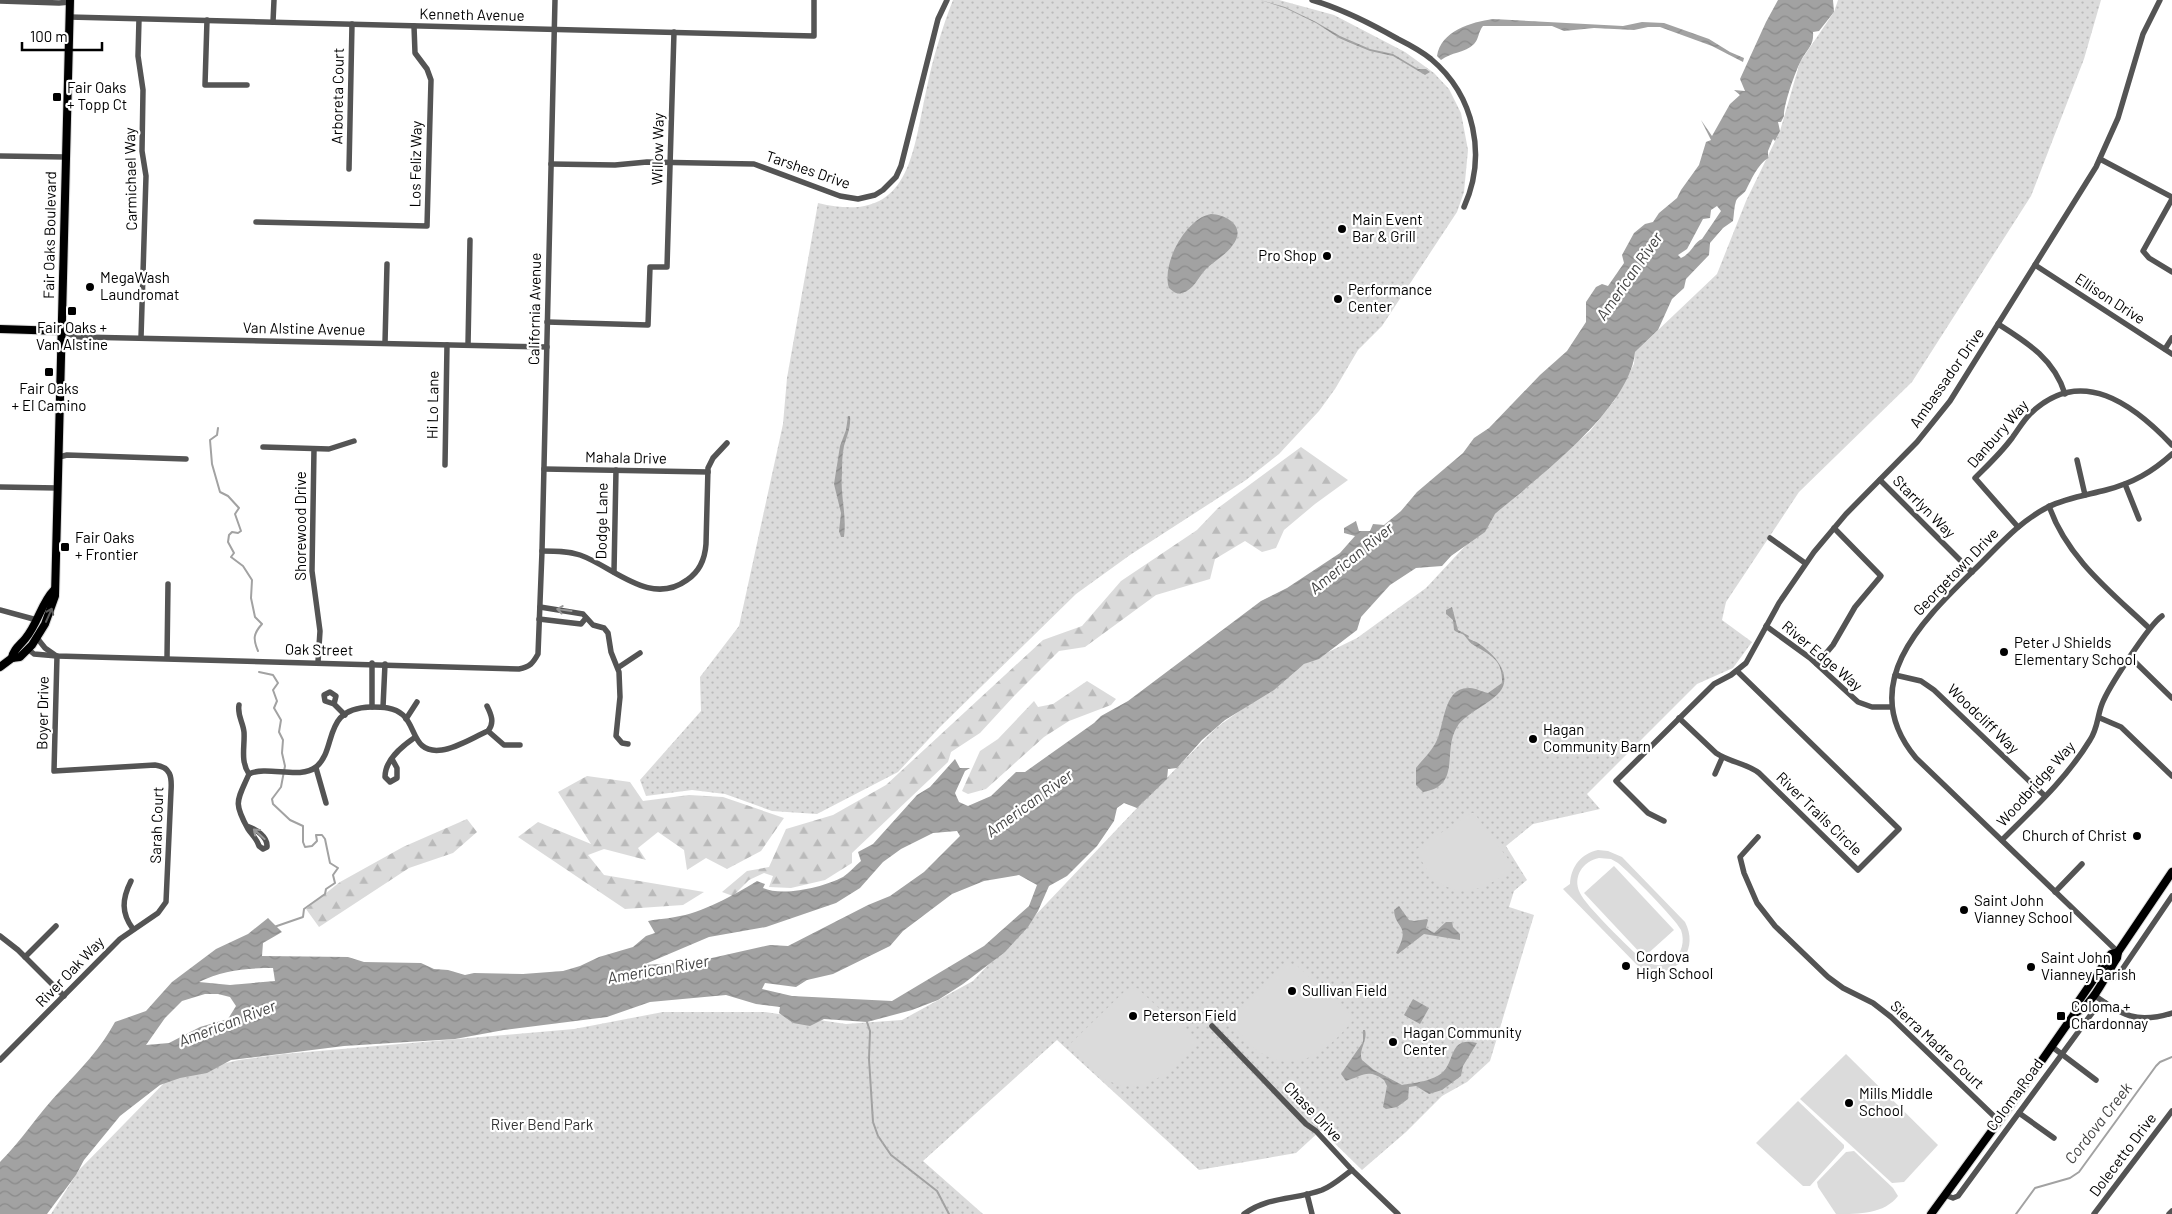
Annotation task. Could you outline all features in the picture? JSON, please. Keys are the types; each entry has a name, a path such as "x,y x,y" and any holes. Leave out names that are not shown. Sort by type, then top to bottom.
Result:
{"main road":[{"name":"Fair Oaks Boulevard","path":"0,667 12,658 20,657 37,638 56,596 54,590 70,1"},
{"path":"0,329 62,331"},
{"name":"Fair Oaks Boulevard","path":"12,658 13,652 36,623 47,597 54,590"},
{"path":"28,649 30,639 35,632 36,623"},
{"name":"Coloma Road","path":"2075,1013 2082,1010 2094,995 2118,952 2172,872"},
{"name":"Coloma Road","path":"1931,1214 2075,1013 2077,1003 2111,954 2118,952"},
{"path":"2077,1003 2087,996 2094,995"}],"street":[{"path":"273,22 274,0"},
{"name":"California Avenue","path":"539,619 555,0"},
{"name":"Kenneth Avenue","path":"69,17 814,36 814,0"},
{"name":"Tarshes Drive","path":"551,164 615,165 636,162 670,162 754,164 848,198 867,198 883,190 896,177 901,166 938,19 947,0"},
{"path":"1312,0 1360,18 1416,48 1432,60 1452,82 1470,116 1476,145 1476,174 1473,189 1464,207"},
{"name":"Ambassador Drive","path":"1664,821 1648,813 1616,782 1714,684 1737,671 1749,659 1766,626 1806,563 1834,528 1917,442 1940,414 2100,159 2118,118 2143,34 2160,0"},
{"path":"0,1 59,3 70,1"},
{"name":"Carmichael Way","path":"139,19 138,56 143,90 142,151 146,176 141,338"},
{"path":"208,20 205,85 247,85"},
{"name":"Arboreta Court","path":"349,169 352,24"},
{"name":"Los Feliz Way","path":"256,222 427,226 431,83 427,69 415,53 414,26"},
{"name":"Willow Way","path":"547,322 648,325 650,267 668,267 674,32"},
{"path":"0,156 66,157"},
{"path":"2100,159 2172,198 2143,251 2149,258 2172,272"},
{"path":"468,345 470,240"},
{"path":"385,343 387,264"},
{"name":"Ellison Drive","path":"2035,265 2172,354"},
{"path":"1998,324 2046,358 2058,376 2065,394"},
{"name":"Van Alstine Avenue","path":"62,331 74,336 547,347"},
{"path":"2165,349 2172,338"},
{"name":"Hi Lo Lane","path":"445,465 446,344"},
{"name":"Danbury Way","path":"2018,527 1975,478 1998,455 2030,413 2047,401 2065,394 2088,392 2111,397 2130,407 2147,420 2172,445"},
{"path":"263,447 337,448 354,441"},
{"path":"542,551 574,553 640,586 656,590 677,586 691,577 699,568 706,548 708,472 713,458 727,443"},
{"name":"Shorewood Drive","path":"314,449 312,571 320,631 318,662"},
{"name":"Georgetown Drive","path":"2118,952 1910,750 1897,726 1892,707 1892,688 1904,652 1924,621 2018,527 2049,506 2125,484 2150,472 2172,454"},
{"path":"59,457 67,455 186,459"},
{"path":"2078,460 2085,495"},
{"name":"Mahala Drive","path":"544,469 708,472"},
{"name":"Dodge Lane","path":"614,572 616,470"},
{"name":"Starrlyn Way","path":"1880,480 1972,572"},
{"path":"2125,484 2139,519"},
{"path":"0,487 58,488"},
{"path":"2049,506 2057,528 2077,558 2149,628"},
{"path":"1817,664 1833,645 1855,607 1881,576 1834,528"},
{"path":"1770,538 1806,563"},
{"path":"167,658 168,584"},
{"path":"540,606 583,614 593,625 604,628 608,633 611,652 619,667 620,697 616,736 622,743 628,744"},
{"path":"0,610 25,615 36,623"},
{"name":"Woodbridge Way","path":"2002,840 2045,796 2083,752 2096,730 2102,703 2149,628 2162,616"},
{"path":"539,619 580,624 586,618"},
{"name":"Oak Street","path":"57,656 527,668 533,663 538,654 539,619"},
{"name":"River Edge Way","path":"1766,626 1797,647 1858,702 1872,707 1892,707"},
{"name":"Boyer Drive","path":"37,638 45,648 57,656"},
{"name":"Boyer Drive","path":"28,649 34,654 57,656"},
{"path":"619,667 640,653"},
{"name":"Boyer Drive","path":"54,771 57,656"},
{"path":"2131,658 2172,698"},
{"path":"372,663 372,707"},
{"path":"383,707 385,664"},
{"name":"River Trails Circle","path":"1679,718 1722,758 1746,764 1759,773 1858,870 1899,829 1737,671"},
{"name":"Woodcliff Way","path":"1895,675 1921,681 1934,690 2045,796"},
{"path":"372,682 384,682"},
{"path":"406,719 417,702"},
{"path":"334,704 345,715"},
{"path":"239,705 238,716 244,732 244,762 249,774 238,801 238,811 247,826"},
{"path":"249,774 258,772 304,772 316,768 325,752 333,728 345,715 356,709 372,707 394,709 406,719 414,738 427,748 443,750 488,730 492,726 492,721 487,706"},
{"path":"2100,718 2121,727 2172,776"},
{"path":"488,730 504,745 520,745"},
{"path":"392,759 400,748 414,738"},
{"path":"1716,774 1722,758"},
{"name":"Sarah Court","path":"54,771 154,766 167,769 171,777 172,791 166,902 164,907"},
{"path":"316,768 326,803"},
{"name":"Sierra Madre Court","path":"1758,837 1740,857 1744,873 1757,903 1775,926 1842,988 1873,1003 1891,1017 1999,1121"},
{"path":"2055,892 2082,864"},
{"path":"131,881 126,894 124,909 127,920 133,929"},
{"path":"2105,975 2111,979 2117,977 2172,896"},
{"name":"River Oak Way","path":"0,1060 120,939 164,907"},
{"path":"25,957 56,926"},
{"path":"0,936 25,957 64,996"},
{"path":"2094,995 2135,1019 2156,1018 2172,1013"},
{"name":"Coloma Road","path":"1945,1195 1953,1198 1958,1196 2095,1009 2105,1003"},
{"name":"Chase Drive","path":"1212,1026 1306,1124 1316,1131 1352,1170 1398,1214"},
{"path":"2051,1046 2096,1080"},
{"name":"Dolecetto Drive","path":"2094,1214 2172,1111"},
{"path":"2019,1113 2054,1138"},
{"path":"1244,1214 1267,1201 1307,1194 1330,1186 1352,1170"},
{"path":"1307,1194 1312,1214"},
{"path":"2169,1214 2172,1210"}],"green space":[{"path":"953,0 1279,0 1334,15 1405,52 1434,73 1449,89 1461,113 1468,150 1464,192 1457,212 1382,326 1358,350 1335,389 1319,411 1279,454 1246,480 1130,555 1076,594 940,727 898,772 817,814 772,811 725,794 692,790 646,796 640,780 701,711 700,677 739,626 783,424 787,378 818,203 849,207 872,204 889,194 902,179 917,137 929,76"},
{"name":"River Bend Park","path":"1838,0 2101,0 2084,59 2031,196 1912,382 1799,492 1726,602 1722,620 1752,642 1733,668 1697,684 1587,794 1600,809 1533,824 1506,846 1527,880 1514,891 1509,907 1534,915 1490,1061 1467,1082 1442,1096 1406,1132 1362,1170 1321,1130 1296,1153 1199,1170 1057,1040 923,1161 983,1214 51,1214 79,1170 171,1076 239,1060 284,1054 574,1029 663,1012 765,1012 846,1024 902,1020 973,981 1137,808 1216,728 1304,664 1357,638 1426,588 1495,514 1590,431 1614,401 1634,364 1635,352 1717,274 1746,201 1780,131 1800,62 1834,12"},
{"path":"1301,447 1348,480 1284,530 1276,548 1262,552 1245,541 1215,559 1210,579 1156,595 1085,647 1059,651 980,733 951,752 948,762 852,853 852,863 825,880 791,888 769,887 773,876 764,873 749,880 733,896 722,892 747,871 769,867 786,829 833,815 886,785 1043,640 1082,626 1121,581 1197,530 1218,508"},
{"path":"1087,681 1116,699 1111,705 1069,721 1044,737 986,789 968,794 962,791 980,751 998,739 1034,701 1038,707 1053,704"},
{"path":"587,776 630,782 643,801 689,795 723,797 784,818 761,851 727,869 706,858 687,870 684,850 658,832 638,848 646,860 604,849 588,855 604,875 704,892 683,905 625,909 518,837 538,822 591,844 558,792"},
{"path":"1471,813 1474,813 1514,867 1496,880 1476,889 1455,890 1445,886 1432,876 1415,850"},
{"path":"467,819 477,832 453,853 409,868 319,927 306,909 340,882 403,847"},
{"path":"1598,850 1608,851 1622,857 1685,922 1689,934 1689,945 1686,955 1680,963 1671,969 1661,972 1650,971 1638,966 1563,889 1570,884 1572,872 1578,862","holes":["1599,858 1611,859 1642,885 1681,930 1682,947 1672,961 1658,965 1650,964 1643,960 1599,917 1580,893 1577,881 1580,871 1584,866 1588,862"]},
{"path":"1614,866 1674,930 1644,957 1584,893"},
{"name":"Sullivan Field","path":"1285,964 1295,964 1355,1018 1325,1048 1302,1060 1289,1062 1275,1060 1256,1050 1228,1020"},
{"name":"Peterson Field","path":"1137,988 1196,1042 1177,1063 1155,1080 1143,1085 1116,1084 1098,1074 1069,1045 1127,989"},
{"path":"1846,1054 1938,1145 1904,1182 1892,1183 1800,1099"},
{"path":"1798,1101 1844,1145 1844,1148 1810,1186 1803,1186 1756,1143"},
{"path":"1854,1151 1893,1188 1898,1196 1879,1210 1836,1214 1818,1187 1817,1182 1846,1152"}],"water":[{"path":"1260,0 1285,7 1340,36 1370,49 1393,54 1418,69 1426,69 1430,72 1425,75 1393,56 1370,51 1353,44 1285,8"},
{"name":"American River","path":"1778,0 1833,0 1834,12 1819,31 1813,32 1812,43 1797,69 1788,95 1784,116 1781,122 1778,122 1780,131 1775,141 1773,139 1768,151 1768,158 1758,168 1745,191 1737,199 1733,221 1723,228 1710,243 1709,255 1686,279 1684,288 1672,299 1658,330 1635,352 1629,374 1617,396 1600,419 1556,462 1495,514 1485,532 1451,556 1442,566 1416,568 1390,585 1361,617 1357,630 1319,659 1304,664 1274,690 1225,720 1202,740 1177,768 1168,769 1167,779 1137,808 1124,803 1117,808 1114,821 1097,846 1067,876 1049,886 1038,911 1028,927 1005,952 963,984 938,1000 912,1010 867,1022 824,1019 810,1026 793,1023 779,1013 780,1007 756,1004 726,995 650,1002 607,1017 504,1030 455,1039 344,1046 231,1060 207,1073 180,1078 160,1085 120,1116 84,1160 76,1175 47,1214 0,1214 0,1162 16,1145 52,1099 90,1058 115,1022 146,1011 172,982 216,949 248,934 268,918 282,932 263,943 262,956 348,957 364,962 421,963 434,969 448,970 465,975 474,973 523,974 563,971 580,966 599,957 633,947 646,936 655,933 648,921 672,918 707,908 757,881 765,884 763,888 771,891 792,891 815,887 843,877 861,861 858,852 873,844 917,795 930,787 955,759 960,768 970,768 965,771 955,793 959,802 968,806 991,796 1016,772 1025,772 1101,716 1128,701 1261,601 1287,588 1340,553 1355,536 1344,533 1344,528 1356,521 1359,531 1370,531 1373,524 1384,525 1401,511 1417,492 1463,453 1474,438 1489,428 1540,375 1567,351 1586,322 1586,302 1596,287 1602,284 1608,286 1624,263 1622,255 1634,233 1645,224 1653,222 1659,213 1677,198 1699,165 1706,142 1711,140 1701,120 1712,136 1730,104 1740,95 1734,90 1745,91 1740,79","holes":["1717,206 1721,211 1702,239 1681,258 1678,255 1687,249 1703,219 1710,218 1711,210","957,831 960,836 924,872 890,896 868,905 788,946 770,945 694,962 643,965 709,937 766,927 836,903 860,888 883,862 901,849 933,833","1019,875 1037,885 1029,906 984,946 892,1001 792,996 762,989 765,983 796,987 807,980 833,974 890,946 903,931 952,894 984,881","254,968 273,968 275,981 230,985 199,982 226,972","205,994 218,994 230,997 236,1006 228,1019 200,1027 169,1043 146,1045 165,1018 182,1001"]},
{"path":"1493,19 1623,26 1642,22 1664,23 1709,39 1744,58 1743,62 1712,46 1660,27 1634,30 1594,28 1564,31 1552,26 1483,26 1476,42 1470,47 1441,60 1437,56 1444,40 1458,29"},
{"path":"1211,214 1224,217 1234,224 1238,234 1236,239 1227,252 1206,269 1190,289 1182,293 1176,293 1169,288 1167,278 1172,255 1178,243 1193,224 1202,217"},
{"path":"848,416 850,416 850,424 844,446 842,464 845,529 844,537 841,537 839,531 841,513 834,484 840,446 846,430"},
{"path":"1452,607 1458,630 1488,650 1497,660 1503,671 1504,683 1497,695 1468,716 1457,727 1453,736 1447,775 1443,783 1423,792 1416,785 1416,768 1435,744 1449,701 1454,694 1461,689 1470,688 1488,693 1502,683 1500,668 1494,658 1471,643 1464,635 1454,630 1453,620 1446,614 1446,610"},
{"path":"1399,906 1409,920 1427,919 1426,928 1434,933 1446,922 1452,922 1453,927 1460,934 1460,940 1424,934 1398,954 1396,953 1403,937 1403,932 1394,910"},
{"path":"1413,999 1429,1008 1420,1024 1404,1015"},
{"path":"1363,1030 1365,1030 1366,1034 1361,1053 1362,1060 1374,1070 1402,1085 1434,1078 1447,1067 1457,1046 1468,1042 1477,1043 1463,1066 1461,1076 1442,1090 1429,1094 1416,1086 1409,1087 1408,1099 1397,1107 1386,1109 1383,1107 1387,1086 1384,1080 1374,1074 1365,1074 1346,1081 1341,1074 1363,1042"}],"waterway":[{"path":"218,428 217,435 210,440 212,464 220,492 228,496 239,508 235,514 241,531 238,533 232,532 229,535 228,542 234,553 231,557 243,566 252,580 251,598 255,617 262,624 255,637 258,651"},
{"path":"259,672 273,675 278,683 273,690 277,701 274,708 281,720 279,732 283,740 282,753 285,766 281,787 272,799 273,804 290,820 303,826 303,842 305,847 312,846 317,841 316,835 322,835 325,839 330,863 338,868 333,875 335,883 326,889 325,894 304,909 303,917 274,927"},
{"path":"867,1022 870,1031 869,1059 873,1122 878,1136 891,1155 937,1191 949,1214"},
{"name":"Cordova Creek","path":"2016,1214 2035,1188 2070,1178 2079,1172 2156,1066 2160,1062 2172,1057"}],"place":[{"name":"Fair Oaks + Topp Ct","path":"57,97"},
{"name":"Main Event Bar & Grill","path":"1342,229"},
{"name":"Pro Shop","path":"1327,256"},
{"name":"MegaWash Laundromat","path":"90,287"},
{"name":"Performance Center","path":"1338,299"},
{"name":"Fair Oaks + Van Alstine","path":"72,311"},
{"name":"Fair Oaks + El Camino","path":"49,372"},
{"name":"Fair Oaks + Frontier","path":"65,547"},
{"name":"Peter J Shields Elementary School","path":"2004,652"},
{"name":"Hagan Community Barn","path":"1533,739"},
{"name":"Church of Christ","path":"2137,836"},
{"name":"Saint John Vianney School","path":"1964,910"},
{"name":"Cordova High School","path":"1626,966"},
{"name":"Saint John Vianney Parish","path":"2031,967"},
{"name":"Sullivan Field","path":"1292,991"},
{"name":"Peterson Field","path":"1133,1016"},
{"name":"Coloma + Chardonnay","path":"2061,1016"},
{"name":"Hagan Community Center","path":"1393,1042"},
{"name":"Mills Middle School","path":"1849,1103"}]}
